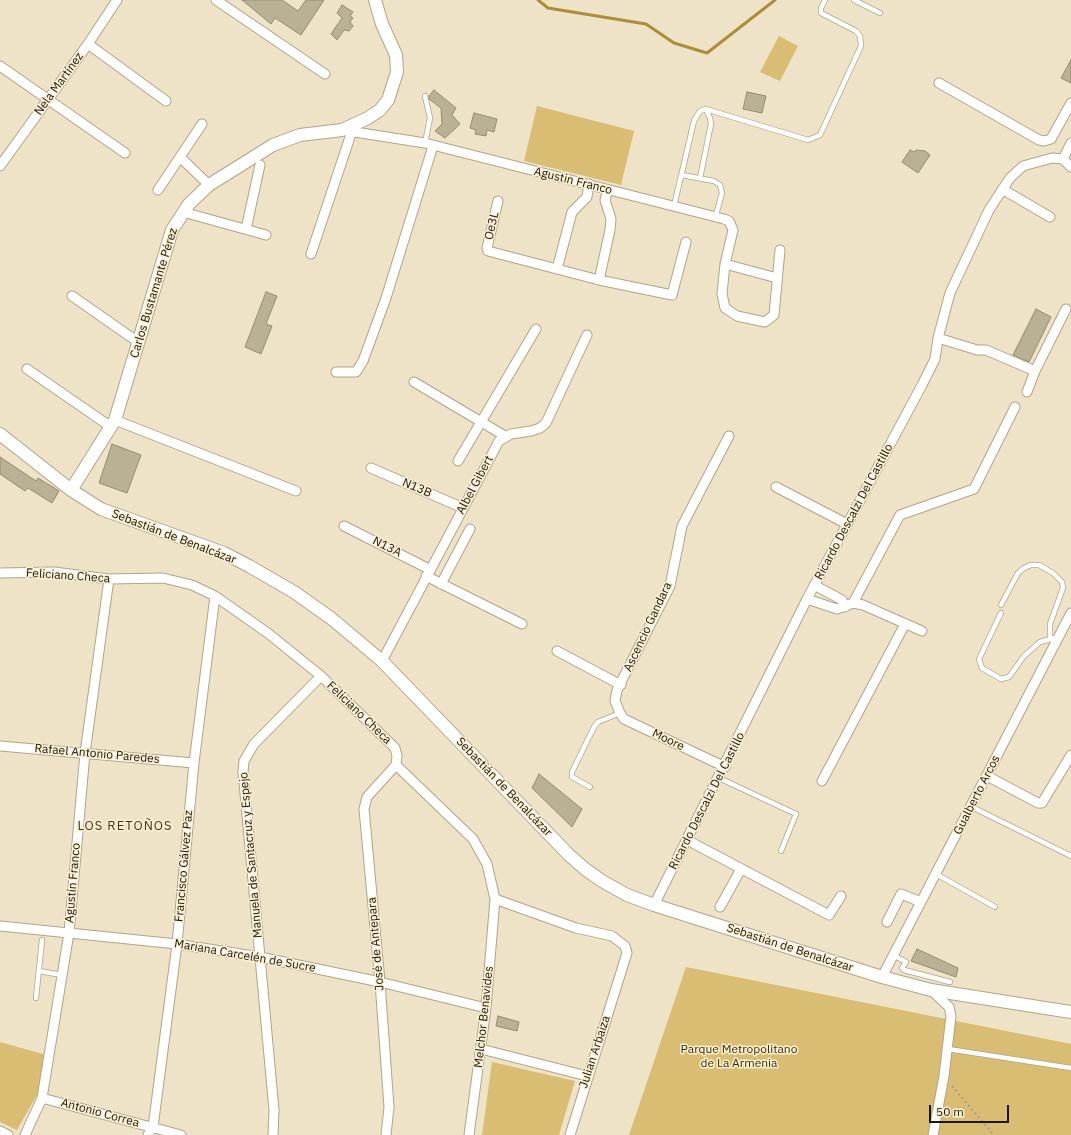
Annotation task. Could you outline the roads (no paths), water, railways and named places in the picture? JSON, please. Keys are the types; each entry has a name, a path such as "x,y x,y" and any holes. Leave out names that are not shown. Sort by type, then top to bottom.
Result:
{"main road":[{"name":"Carlos Bustamante Pérez","path":"71,490 113,423 172,230 183,212 209,185 284,140 300,135 347,131 380,110 388,100 397,72 396,55 382,24 375,0"},
{"name":"Sebastián de Benalcázar","path":"0,434 71,490 101,509 224,553 294,592 332,619 382,661 585,869 627,895 654,905 882,977 931,990 1071,1012"}],"street":[{"name":"Nela Martínez","path":"0,166 88,44 117,0"},
{"path":"216,0 325,74"},
{"path":"88,44 166,101"},
{"path":"0,66 125,153"},
{"path":"939,83 1039,140 1044,141 1050,139 1071,103"},
{"path":"158,190 181,158 202,124"},
{"path":"311,254 347,131"},
{"name":"Agustin Franco","path":"347,131 429,145 716,216 729,221 733,230 725,264 722,294 725,308 737,316 765,322 774,315 777,278"},
{"path":"1071,143 1063,159 1071,167"},
{"path":"336,372 356,372 363,361 386,298 429,145"},
{"path":"181,158 209,185"},
{"name":"Ricardo Descalzi Del Castillo","path":"654,905 719,778 814,585 935,359 938,338 950,293 988,210 1010,178 1023,166 1052,158 1063,159"},
{"path":"246,229 260,165"},
{"path":"589,184 587,197 572,212 558,269 599,280 672,294 686,242"},
{"path":"1002,189 1050,217"},
{"path":"599,280 610,230 611,219 604,200 608,190"},
{"name":"Oe3L","path":"498,201 488,251 558,269"},
{"path":"183,212 266,235"},
{"path":"725,264 777,278 780,250"},
{"path":"72,296 138,342"},
{"path":"1027,392 1035,371 1066,309"},
{"path":"458,461 536,329"},
{"path":"414,382 505,436 540,428 546,423 588,335"},
{"path":"938,338 977,350 986,350 1035,371"},
{"path":"27,369 113,423 296,491"},
{"path":"849,605 900,516 974,489 1015,407"},
{"name":"Albel Gibert","path":"382,661 499,442 505,436"},
{"name":"Ascencio Gandara","path":"618,710 615,695 670,586 682,526 729,436"},
{"name":"N13B","path":"371,468 463,508"},
{"path":"776,487 847,524"},
{"name":"N13A","path":"344,526 428,573 441,584 522,624"},
{"path":"441,584 470,529"},
{"name":"Feliciano Checa","path":"0,574 54,572 109,579 163,578 192,585 215,596 269,634 321,676 395,748 397,756 396,765"},
{"name":"Agustín Franco","path":"25,1135 42,1098 69,933 85,753 109,579"},
{"path":"814,585 849,605"},
{"name":"Francisco Gálvez Paz","path":"151,1131 177,944 194,763 215,596"},
{"path":"807,599 837,609 849,605 871,608 922,631"},
{"name":"Gualberto Arcos","path":"882,977 972,807 1054,638 1071,613"},
{"path":"822,781 906,624"},
{"path":"556,651 621,685"},
{"name":"Manuela de Santacruz y Espejo","path":"273,1135 274,1110 243,772 244,761 254,744 321,676"},
{"name":"Moore","path":"618,710 624,719 724,767"},
{"name":"Rafael Antonio Paredes","path":"0,746 194,763"},
{"path":"987,776 1038,803 1042,803 1071,754"},
{"path":"396,765 473,839 487,864 495,899"},
{"name":"José de Antepara","path":"386,1135 389,1107 380,982 364,802 396,765"},
{"path":"687,840 829,915 841,896"},
{"path":"720,907 742,869"},
{"path":"887,922 901,894 921,902"},
{"name":"Julian Arbaiza","path":"495,899 576,928 612,936 625,946 627,953 587,1076 570,1135"},
{"name":"Melchor Benavides","path":"469,1135 486,1008 495,899"},
{"name":"Mariana Carcelén de Sucre","path":"0,926 177,944 260,957 380,982 486,1008"},
{"path":"931,990 949,1007 951,1016 944,1076 933,1135"},
{"path":"481,1049 587,1076"},
{"name":"Antonio Correa","path":"42,1098 151,1131 181,1135"},
{"path":"0,1131 8,1135"}],"lane":[{"path":"674,206 694,121 700,111 706,109 808,140 820,135 861,46 860,36 856,31 822,13 822,5 825,0"},
{"path":"854,0 880,13"},
{"path":"425,96 430,118 429,145"},
{"path":"700,178 711,124 706,109"},
{"path":"682,175 714,181 722,188 716,216"},
{"path":"1001,604 1018,573 1031,565 1039,565 1053,573 1062,582 1063,588 1050,624 1054,638 1040,642 1032,648 1009,677 1005,679 982,668 979,659 1001,613"},
{"path":"590,787 572,777 572,772 594,727 598,722 618,710"},
{"path":"719,778 796,814 781,851"},
{"path":"972,807 1071,856"},
{"path":"936,874 995,907"},
{"path":"36,998 42,940"},
{"path":"894,955 906,962 902,968 904,970 950,982"},
{"path":"39,971 62,975"},
{"path":"948,1049 1071,1068"}],"waterway":[{"path":"538,0 548,8 646,24 674,43 707,53 775,0"}],"district":[{"name":"LOS RETOÑOS","path":"125,826"}],"park label":[{"name":"Parque Metropolitano de La Armenia","path":"739,1057"}]}
